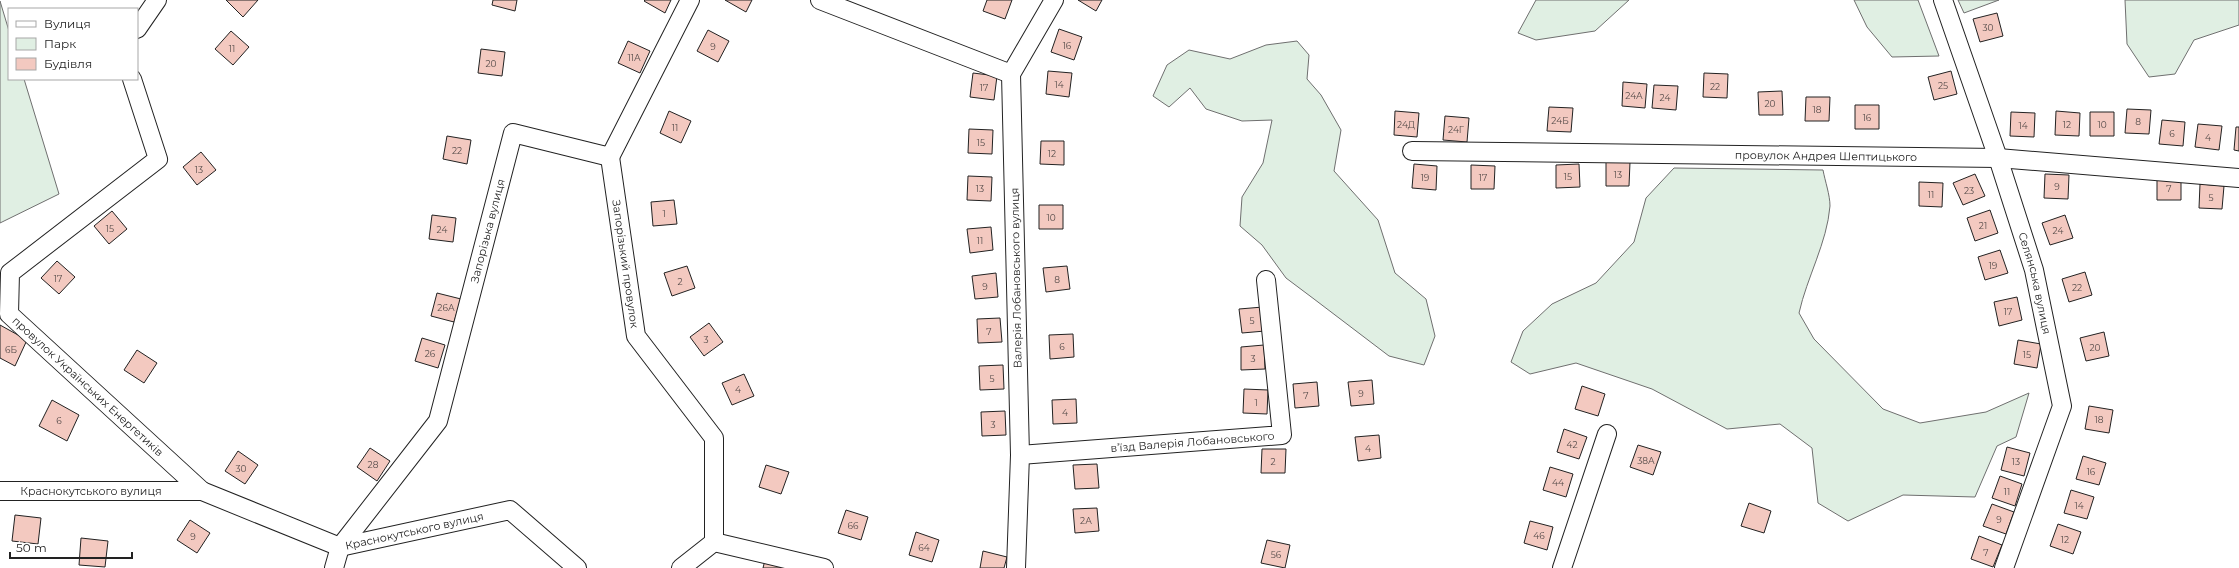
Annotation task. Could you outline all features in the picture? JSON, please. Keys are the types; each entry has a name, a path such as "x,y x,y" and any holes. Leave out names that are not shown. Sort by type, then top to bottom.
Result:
{"street":[{"path":"138,28 157,0"},
{"path":"610,157 690,0"},
{"path":"820,0 1011,74 1054,0"},
{"name":"Селянська вулиця","path":"1943,0 1998,158 2034,270 2062,406 2004,568"},
{"name":"Валерія Лобановського вулиця","path":"1011,74 1020,455 1016,568"},
{"name":"провулок Українських Енергетиків","path":"132,80 158,159 10,273 9,314 202,491"},
{"name":"Запорізька вулиця","path":"334,568 340,547 438,421 513,133 610,157"},
{"name":"провулок Андрея Шептицького","path":"1412,151 1998,158 2239,178"},
{"name":"Запорізький провулок","path":"610,157 636,336 714,438 714,542"},
{"name":"в’їзд Валерія Лобановського","path":"1020,455 1282,435 1266,280"},
{"path":"1562,568 1607,434"},
{"name":"Краснокутського вулиця","path":"0,492 202,491 340,547 510,510 577,568"},
{"path":"681,568 714,542 824,568"}],"green space":[{"path":"1536,0 1629,0 1595,31 1536,40 1518,33"},
{"path":"1854,0 1918,0 1939,56 1892,57 1867,27"},
{"path":"1958,0 1999,0 1964,13"},
{"path":"2125,0 2239,0 2239,25 2194,40 2175,74 2149,77 2127,44"},
{"path":"0,1 8,28 8,80 24,80 59,194 0,223"},
{"path":"1297,41 1309,55 1307,79 1321,95 1341,130 1334,171 1378,220 1395,273 1426,299 1435,336 1424,365 1389,356 1286,278 1262,245 1240,226 1242,197 1263,163 1272,120 1242,121 1206,109 1190,88 1169,107 1153,96 1167,65 1189,50 1230,59 1266,45"},
{"path":"1674,168 1823,170 1830,202 1828,220 1821,247 1799,313 1814,339 1883,409 1920,423 1986,412 2029,393 2016,437 1997,446 1975,497 1903,495 1848,521 1818,503 1812,448 1780,424 1727,429 1652,389 1576,363 1530,374 1511,362 1523,331 1552,304 1596,283 1634,242 1646,198"}],"building":[{"path":"226,0 258,0 243,17"},
{"path":"493,0 517,0 515,11 492,5"},
{"path":"671,0 665,13 644,1"},
{"path":"725,0 752,0 746,12"},
{"path":"987,0 1012,0 1005,19 983,11"},
{"path":"1078,0 1102,0 1096,11"},
{"path":"1997,13 2003,36 1980,42 1973,19"},
{"path":"1059,29 1082,37 1074,60 1051,52"},
{"path":"708,30 729,41 718,62 697,51"},
{"path":"231,31 249,47 233,65 215,49"},
{"path":"628,41 650,51 640,73 618,63"},
{"path":"481,49 505,52 502,76 478,73"},
{"path":"1048,71 1072,73 1069,97 1046,94"},
{"path":"1951,71 1957,94 1934,100 1928,77"},
{"path":"973,73 997,76 994,100 970,97"},
{"path":"1704,73 1728,74 1727,98 1703,97"},
{"path":"1623,82 1647,84 1645,108 1622,106"},
{"path":"1654,85 1678,86 1676,110 1652,108"},
{"path":"1782,91 1783,115 1759,115 1758,92"},
{"path":"1806,97 1830,97 1829,121 1805,121"},
{"path":"1855,105 1879,105 1879,129 1855,129"},
{"path":"1549,107 1573,108 1571,132 1547,131"},
{"path":"2127,109 2151,110 2149,134 2125,133"},
{"path":"669,111 691,121 681,143 660,133"},
{"path":"1395,111 1419,113 1417,137 1394,135"},
{"path":"2056,111 2080,113 2079,136 2055,135"},
{"path":"2011,112 2035,113 2034,137 2010,136"},
{"path":"2090,112 2114,112 2114,136 2090,136"},
{"path":"1445,116 1469,118 1467,142 1443,140"},
{"path":"2162,120 2185,122 2183,146 2159,144"},
{"path":"2198,124 2222,126 2219,150 2195,147"},
{"path":"2236,127 2239,127 2239,151 2234,150"},
{"path":"969,129 993,130 992,154 968,153"},
{"path":"447,136 471,140 467,164 443,159"},
{"path":"1041,141 1064,141 1064,165 1040,164"},
{"path":"201,152 216,170 197,185 183,167"},
{"path":"1606,162 1630,162 1629,186 1606,186"},
{"path":"1414,164 1437,166 1436,190 1412,188"},
{"path":"1579,164 1580,187 1556,188 1556,165"},
{"path":"1471,165 1495,166 1494,189 1471,189"},
{"path":"1975,174 1985,196 1963,205 1953,183"},
{"path":"2045,174 2069,175 2068,199 2044,198"},
{"path":"968,176 992,177 991,201 967,200"},
{"path":"2157,176 2181,176 2181,200 2157,200"},
{"path":"1919,182 1943,183 1942,207 1919,206"},
{"path":"2200,184 2224,186 2222,209 2199,208"},
{"path":"674,200 677,224 653,226 651,202"},
{"path":"1039,205 1063,205 1063,229 1039,229"},
{"path":"1990,210 1998,233 1975,241 1967,218"},
{"path":"112,211 127,229 109,244 94,226"},
{"path":"432,215 456,218 453,242 429,239"},
{"path":"2065,215 2073,238 2050,245 2042,223"},
{"path":"991,227 993,250 970,253 967,229"},
{"path":"2000,250 2008,273 1985,280 1978,257"},
{"path":"57,261 75,277 59,294 41,278"},
{"path":"687,266 695,288 672,296 664,273"},
{"path":"1067,266 1070,289 1046,292 1043,268"},
{"path":"2085,272 2092,295 2069,302 2062,279"},
{"path":"996,273 998,297 975,299 972,276"},
{"path":"437,293 461,299 454,322 431,316"},
{"path":"2017,297 2022,320 1999,326 1994,302"},
{"path":"1263,307 1265,331 1242,333 1239,309"},
{"path":"1000,318 1002,342 978,343 977,319"},
{"path":"709,323 723,342 704,356 690,337"},
{"path":"0,325 27,340 15,366 0,358"},
{"path":"2104,332 2109,356 2086,361 2080,338"},
{"path":"1073,334 1074,357 1050,359 1049,335"},
{"path":"422,338 445,345 438,368 415,361"},
{"path":"2018,340 2041,344 2037,368 2014,364"},
{"path":"1264,345 1265,369 1241,370 1241,347"},
{"path":"137,350 157,363 144,383 124,370"},
{"path":"1003,365 1004,389 980,390 979,366"},
{"path":"744,374 754,396 732,405 722,383"},
{"path":"1372,380 1374,404 1351,406 1348,382"},
{"path":"1317,382 1319,406 1295,408 1293,384"},
{"path":"1582,386 1605,394 1598,416 1575,409"},
{"path":"1244,389 1268,390 1267,414 1243,413"},
{"path":"1076,399 1077,423 1053,424 1052,400"},
{"path":"52,400 79,415 67,441 39,426"},
{"path":"2089,406 2113,410 2109,433 2085,429"},
{"path":"1005,411 1006,435 982,436 981,412"},
{"path":"1564,429 1587,437 1579,459 1557,452"},
{"path":"1379,435 1381,458 1358,461 1355,437"},
{"path":"1638,445 1661,452 1653,475 1630,467"},
{"path":"2007,447 2030,453 2024,476 2001,470"},
{"path":"370,448 390,461 377,481 357,467"},
{"path":"1262,449 1286,449 1285,473 1261,473"},
{"path":"238,451 258,465 245,484 225,471"},
{"path":"2083,456 2106,463 2099,485 2076,479"},
{"path":"1097,464 1099,488 1075,489 1073,465"},
{"path":"766,465 789,472 781,494 759,487"},
{"path":"1550,467 1573,474 1566,497 1543,490"},
{"path":"2000,476 2022,484 2015,506 1992,498"},
{"path":"2071,490 2094,497 2087,519 2064,513"},
{"path":"1749,503 1771,511 1764,533 1741,526"},
{"path":"1992,504 2014,512 2006,534 1983,526"},
{"path":"1097,508 1099,531 1075,533 1073,509"},
{"path":"846,510 868,517 861,540 838,533"},
{"path":"15,515 41,518 38,544 12,541"},
{"path":"190,520 210,533 197,553 177,540"},
{"path":"1530,521 1553,527 1547,550 1524,543"},
{"path":"2058,524 2081,532 2073,554 2050,546"},
{"path":"916,532 939,540 932,562 909,555"},
{"path":"1979,536 2002,545 1993,567 1971,559"},
{"path":"81,538 108,541 105,567 79,565"},
{"path":"1267,540 1290,545 1285,568 1261,563"},
{"path":"983,551 1007,557 1004,568 980,568"},
{"path":"765,560 788,568 763,568"}]}
